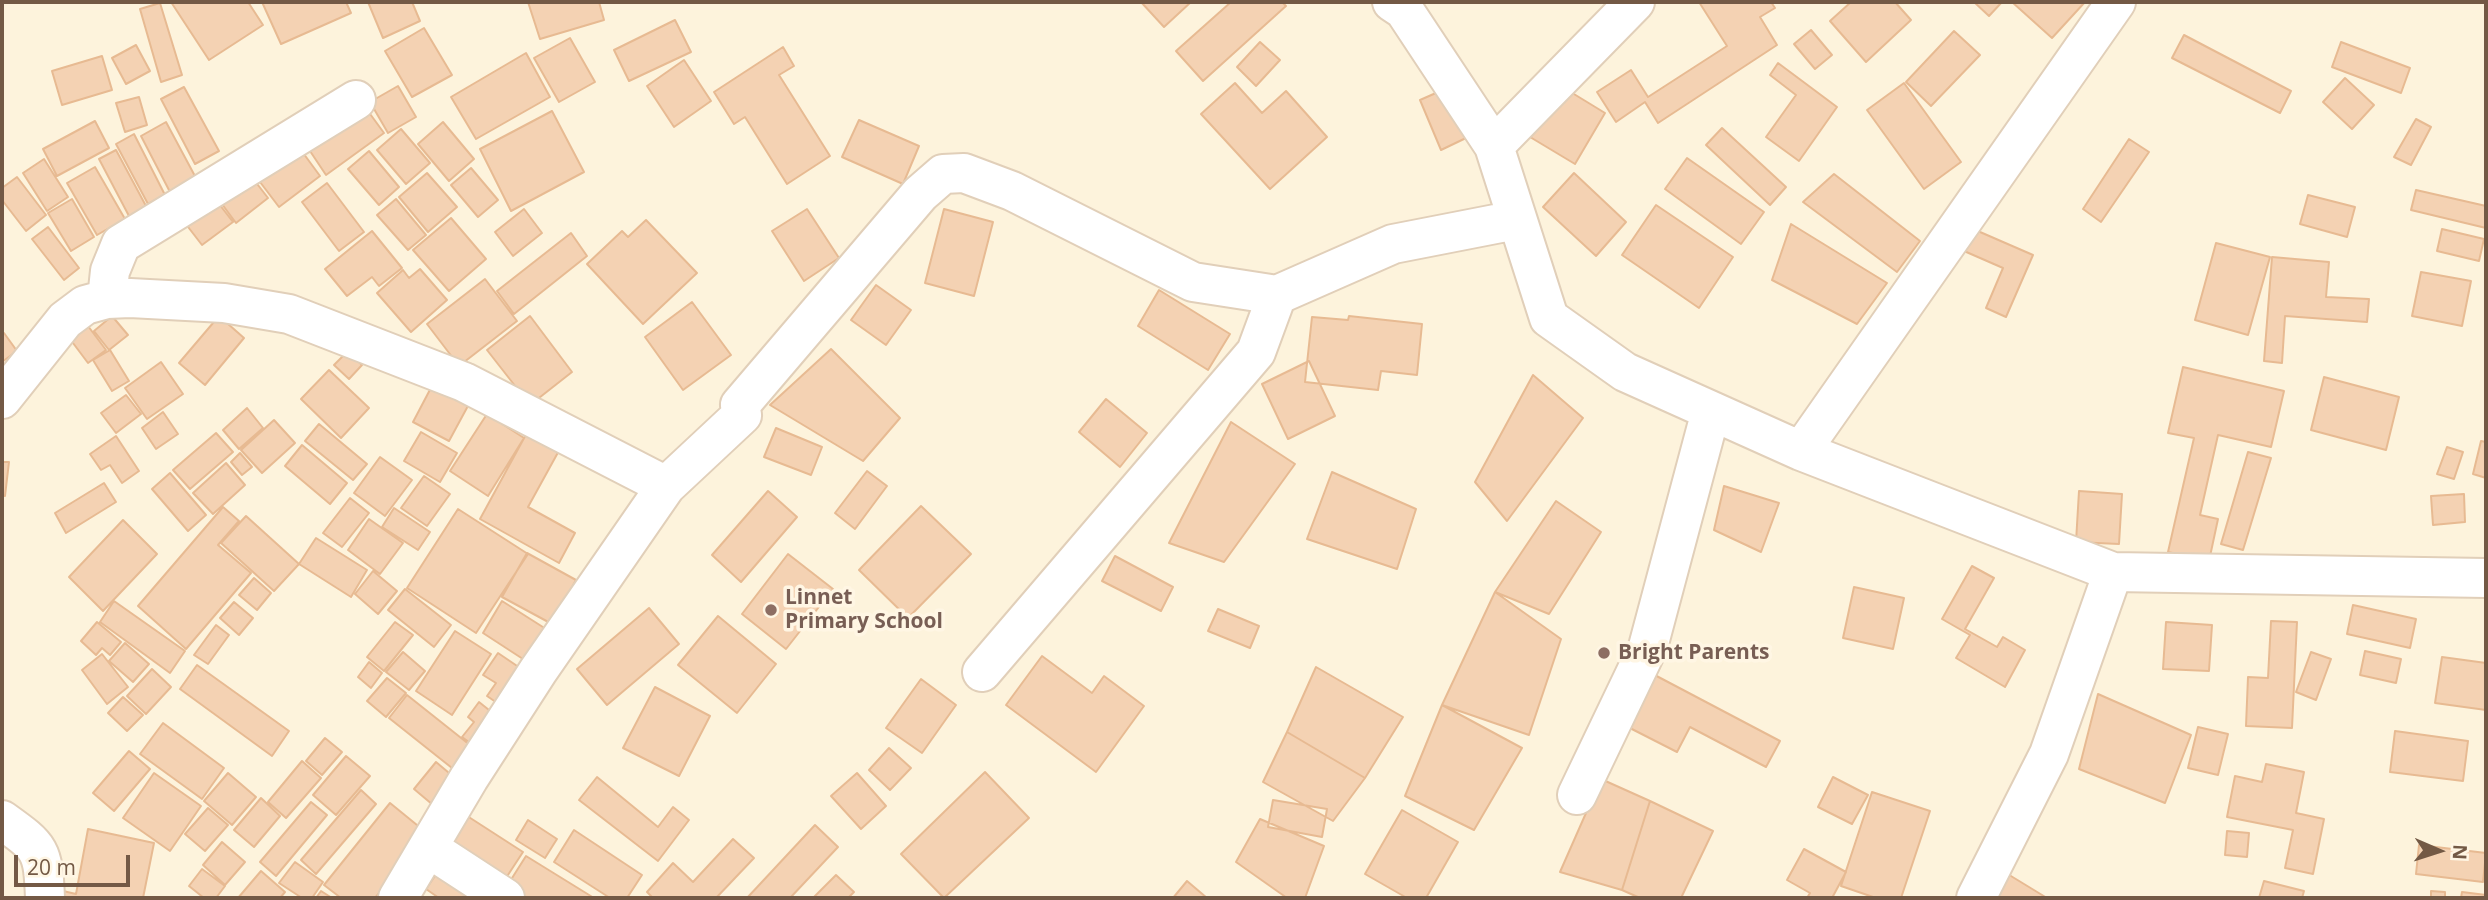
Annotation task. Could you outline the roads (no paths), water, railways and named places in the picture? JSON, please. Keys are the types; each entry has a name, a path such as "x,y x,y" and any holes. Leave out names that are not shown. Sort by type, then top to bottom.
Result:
{"street":[{"path":"1392,2 1404,10 1494,146 1549,318 1625,372 1801,451 2113,572 2486,578"},
{"path":"1494,146 1634,2"},
{"path":"1801,451 2116,2"},
{"path":"107,299 110,271 121,244 356,100"},
{"path":"398,898 430,849 469,778 531,681 666,486 741,415 740,405 920,194 943,174 964,173 1012,191 1193,282 1278,295 1392,244 1516,220"},
{"path":"982,672 1256,352 1278,295"},
{"path":"2,399 65,320 85,305 107,299 224,303 289,314 464,382 666,486"},
{"path":"1577,795 1648,647 1711,411"},
{"path":"1976,898 2049,754 2113,572"},
{"path":"2,820 35,844 44,870 44,898"},
{"path":"430,849 505,898"}],"place":[{"name":"Linnet Primary School","path":"771,610"},
{"name":"Bright Parents","path":"1604,653"}]}
